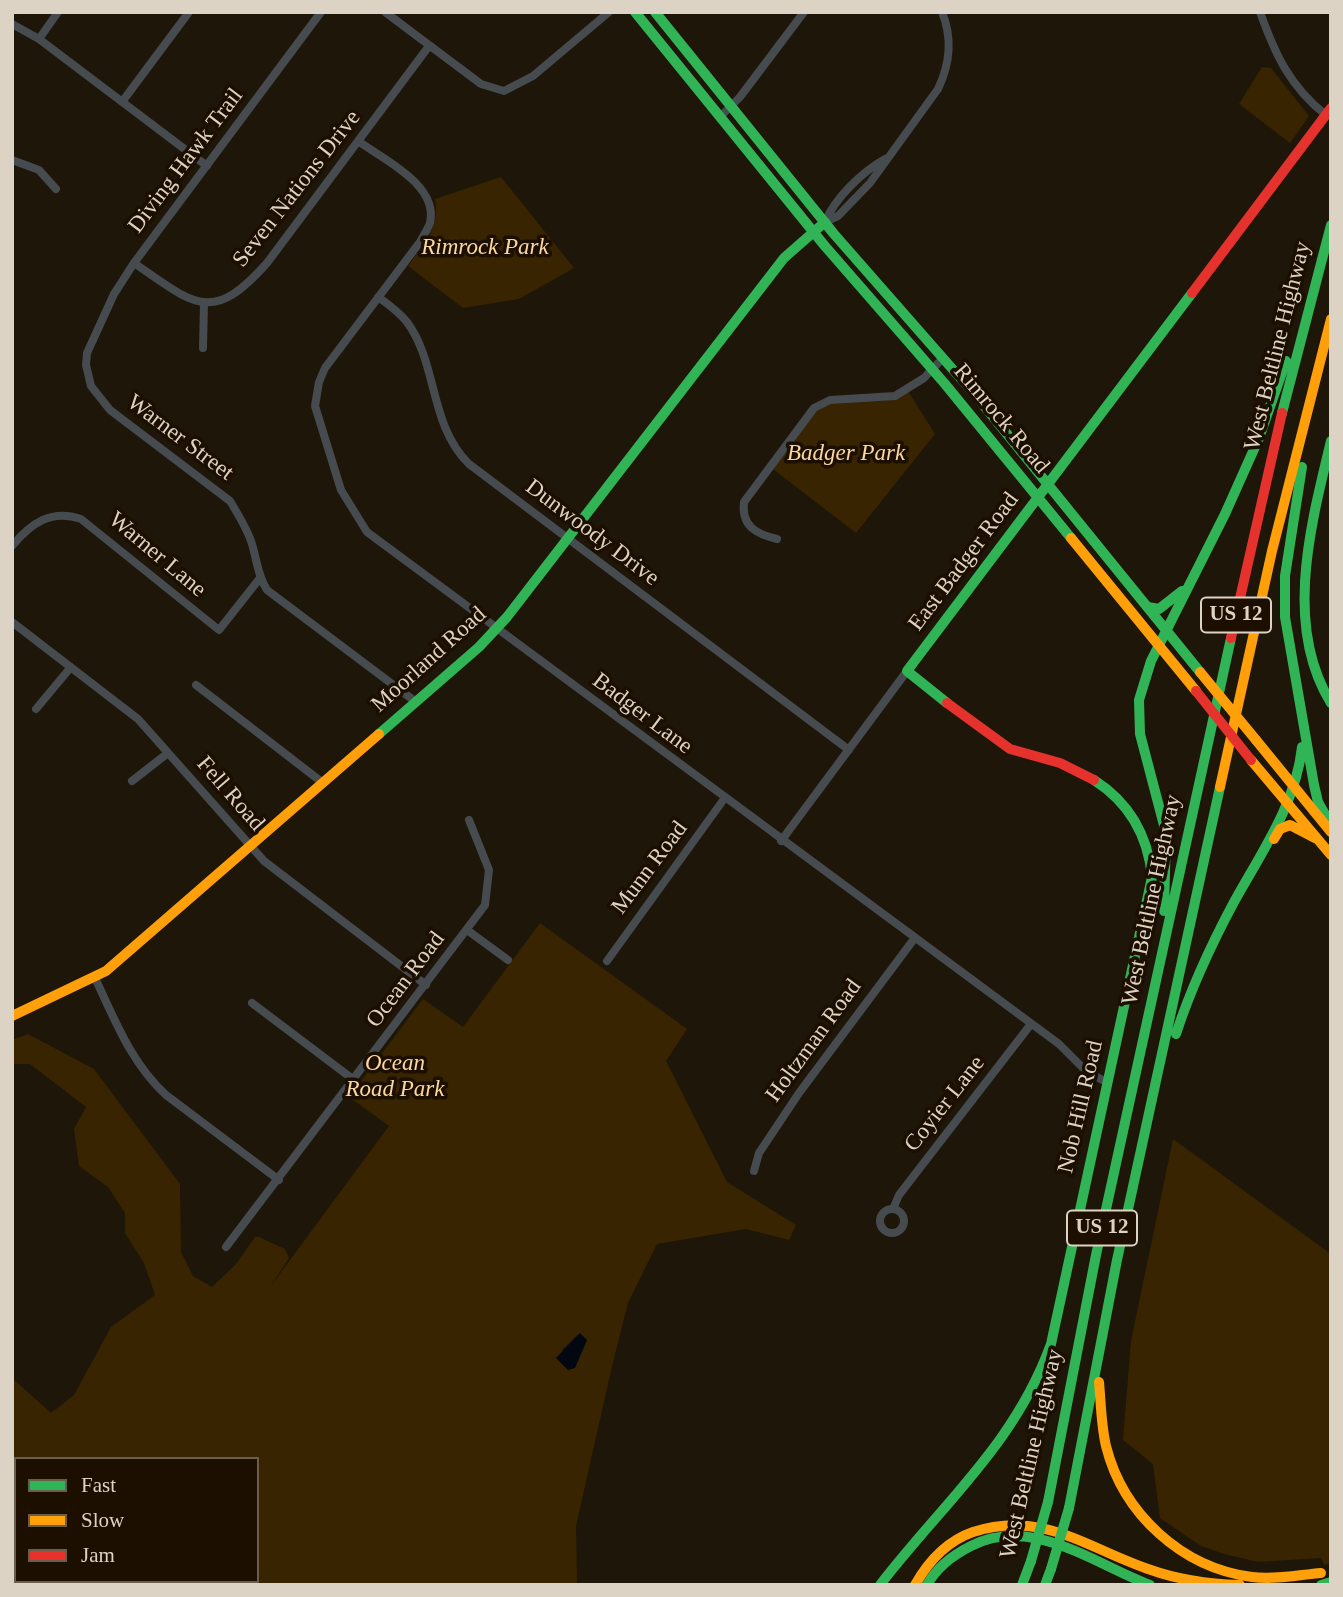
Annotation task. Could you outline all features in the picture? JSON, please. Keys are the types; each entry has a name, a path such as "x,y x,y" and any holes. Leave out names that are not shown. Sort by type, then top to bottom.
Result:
{"main road":[{"name":"Rimrock Road","path":"635,12 814,232 1039,498 1331,855"},
{"name":"Rimrock Road","path":"655,12 825,222 943,358 1331,832"},
{"name":"East Badger Road","path":"907,671 1328,111"},
{"name":"Moorland Road","path":"12,1016 95,978 250,847 495,630 784,258 825,222"},
{"name":"West Beltline Highway","path":"1022,1585 1048,1502 1096,1255 1161,955 1280,419 1331,225"},
{"path":"1161,955 1166,833 1139,718 1142,688 1259,438 1316,277"},
{"name":"West Beltline Highway","path":"1045,1585 1069,1508 1098,1358 1272,551 1331,319"},
{"path":"1321,355 1285,576 1286,628 1318,802 1331,825"},
{"path":"1331,441 1308,553 1305,604 1313,672 1331,703"},
{"path":"1148,607 1159,609 1170,603 1192,580"},
{"name":"Nob Hill Road","path":"880,1585 908,1547 1005,1438 1041,1373 1051,1344 1152,877 1150,848 1143,829 1122,803 1086,776 1065,765 1011,749 907,671"},
{"path":"1143,1146 1180,1019 1199,972 1293,786 1302,754 1301,715"},
{"path":"1251,872 1286,826 1297,826 1315,838"},
{"path":"1098,1358 1102,1426 1109,1456 1121,1484 1150,1527 1174,1548 1201,1564 1252,1577 1324,1576 1331,1582"},
{"path":"915,1585 934,1557 957,1539 1004,1523 1029,1522 1072,1535 1171,1576 1203,1583 1240,1585"},
{"path":"927,1585 949,1559 972,1544 993,1537 1023,1534 1072,1549 1150,1585"},
{"path":"1272,1585 1324,1576"}],"street":[{"path":"39,39 58,12"},
{"path":"122,102 189,12"},
{"name":"Diving Hawk Trail","path":"93,339 114,294 134,263 321,12"},
{"path":"385,12 481,84 502,90 513,89 533,76 609,12"},
{"path":"720,117 804,12"},
{"path":"825,222 838,216 870,183 926,107 944,76 949,46 942,12"},
{"path":"1260,12 1286,73 1301,93 1328,111"},
{"path":"12,24 39,39 207,166"},
{"name":"Seven Nations Drive","path":"204,303 229,299 243,290 429,46"},
{"name":"Badger Lane","path":"358,141 416,184 427,197 430,223 420,242 325,368 317,393 315,406 341,490 357,519 375,540 1059,1044 1086,1071 1108,1083"},
{"path":"12,160 38,170 56,189"},
{"path":"134,263 171,288 204,303 203,348"},
{"name":"Dunwoody Drive","path":"378,297 407,323 418,344 454,450 566,539 849,750"},
{"name":"Warner Street","path":"93,339 86,365 92,388 110,410 230,501 252,543 260,578 282,603 416,702"},
{"path":"777,539 750,528 744,517 744,502 806,416 830,400 895,396 908,391 943,358"},
{"name":"Warner Lane","path":"12,546 40,520 66,515 81,519 219,630 260,578"},
{"name":"Fell Road","path":"12,622 138,719 264,862 426,985"},
{"path":"36,709 71,667"},
{"name":"East Badger Road","path":"781,841 907,671"},
{"path":"196,685 323,783"},
{"path":"132,781 168,753"},
{"name":"Munn Road","path":"607,961 724,799"},
{"name":"Ocean Road","path":"226,1247 485,905 489,886 484,854 470,821"},
{"path":"467,930 508,960"},
{"name":"Holtzman Road","path":"754,1171 759,1153 799,1093 915,939"},
{"path":"95,978 128,1047 149,1079 279,1180"},
{"path":"251,1003 354,1080"},
{"name":"Coyier Lane","path":"893,1209 898,1195 1031,1024"}],"green space":[{"path":"1262,67 1271,68 1309,116 1290,143 1239,104"},
{"name":"Rimrock Park","path":"501,177 574,268 519,299 463,308 408,266 433,227 435,199"},
{"name":"Badger Park","path":"908,391 935,434 856,533 769,466 823,402"},
{"name":"Ocean Road Park","path":"540,923 687,1029 666,1061 727,1182 796,1225 789,1240 746,1229 657,1244 628,1303 613,1362 576,1526 577,1585 12,1585 12,1378 51,1413 74,1395 111,1327 155,1295 144,1263 125,1233 125,1213 108,1187 79,1166 74,1129 86,1107 30,1064 13,1064 12,1040 28,1034 94,1069 180,1184 181,1252 193,1276 212,1287 236,1264 255,1237 259,1237 285,1249 289,1258 270,1287 389,1126 349,1097 423,999 463,1027","holes":["577,1335 587,1340 575,1366 568,1370 564,1365 562,1350"]},
{"path":"1173,1139 1331,1254 1331,1563 1324,1565 1321,1558 1258,1562 1201,1546 1160,1518 1153,1464 1123,1440 1131,1341"}],"shaded area":[{"path":"580,1333 587,1340 575,1368 568,1370 556,1358"}],"traffic: fast":[{"path":"635,12 824,245 945,384 1071,538"},
{"path":"655,12 834,234 977,397 1200,672"},
{"path":"379,734 479,647 507,617 784,258 825,222"},
{"path":"1282,413 1331,225"},
{"path":"947,703 907,671 1192,293"},
{"path":"1164,911 1166,833 1140,734 1139,700 1151,661 1225,514 1259,438 1286,361"},
{"path":"1331,441 1310,540 1305,608 1308,641 1316,673 1331,703"},
{"path":"1302,467 1285,576 1285,617 1314,785 1318,802 1331,825"},
{"path":"1148,607 1159,609 1182,591"},
{"path":"1048,1502 1096,1255 1231,638"},
{"path":"1176,1034 1209,951 1285,808 1293,788 1302,747"},
{"path":"880,1585 998,1443 1036,1380 1051,1344 1152,877 1146,848 1135,822 1118,799 1094,780"},
{"path":"1069,1508 1117,1260 1220,787"},
{"path":"1031,1561 1048,1502"},
{"path":"1051,1569 1069,1508"},
{"path":"927,1585 941,1567 971,1546 994,1538 1017,1536 1062,1546 1150,1585"},
{"path":"1022,1585 1031,1561"},
{"path":"1045,1585 1051,1569"},
{"path":"1321,1585 1331,1582"}],"traffic: slow":[{"path":"1220,787 1272,551 1331,319"},
{"path":"1071,538 1196,691"},
{"path":"1200,672 1256,740"},
{"path":"12,1016 106,971 379,734"},
{"path":"1256,740 1331,832"},
{"path":"1251,760 1331,855"},
{"path":"1274,839 1280,829 1290,825 1315,838"},
{"path":"1099,1382 1104,1438 1114,1471 1126,1494 1159,1534 1180,1550 1226,1572 1269,1578 1321,1573"},
{"path":"915,1585 932,1560 955,1541 973,1532 998,1526 1021,1525 1064,1534 1162,1573 1195,1581 1240,1585"}],"traffic: jam":[{"path":"1192,293 1331,108"},
{"path":"1231,638 1282,413"},
{"path":"1196,691 1251,760"},
{"path":"947,703 1010,749 1060,763 1094,780"}]}
